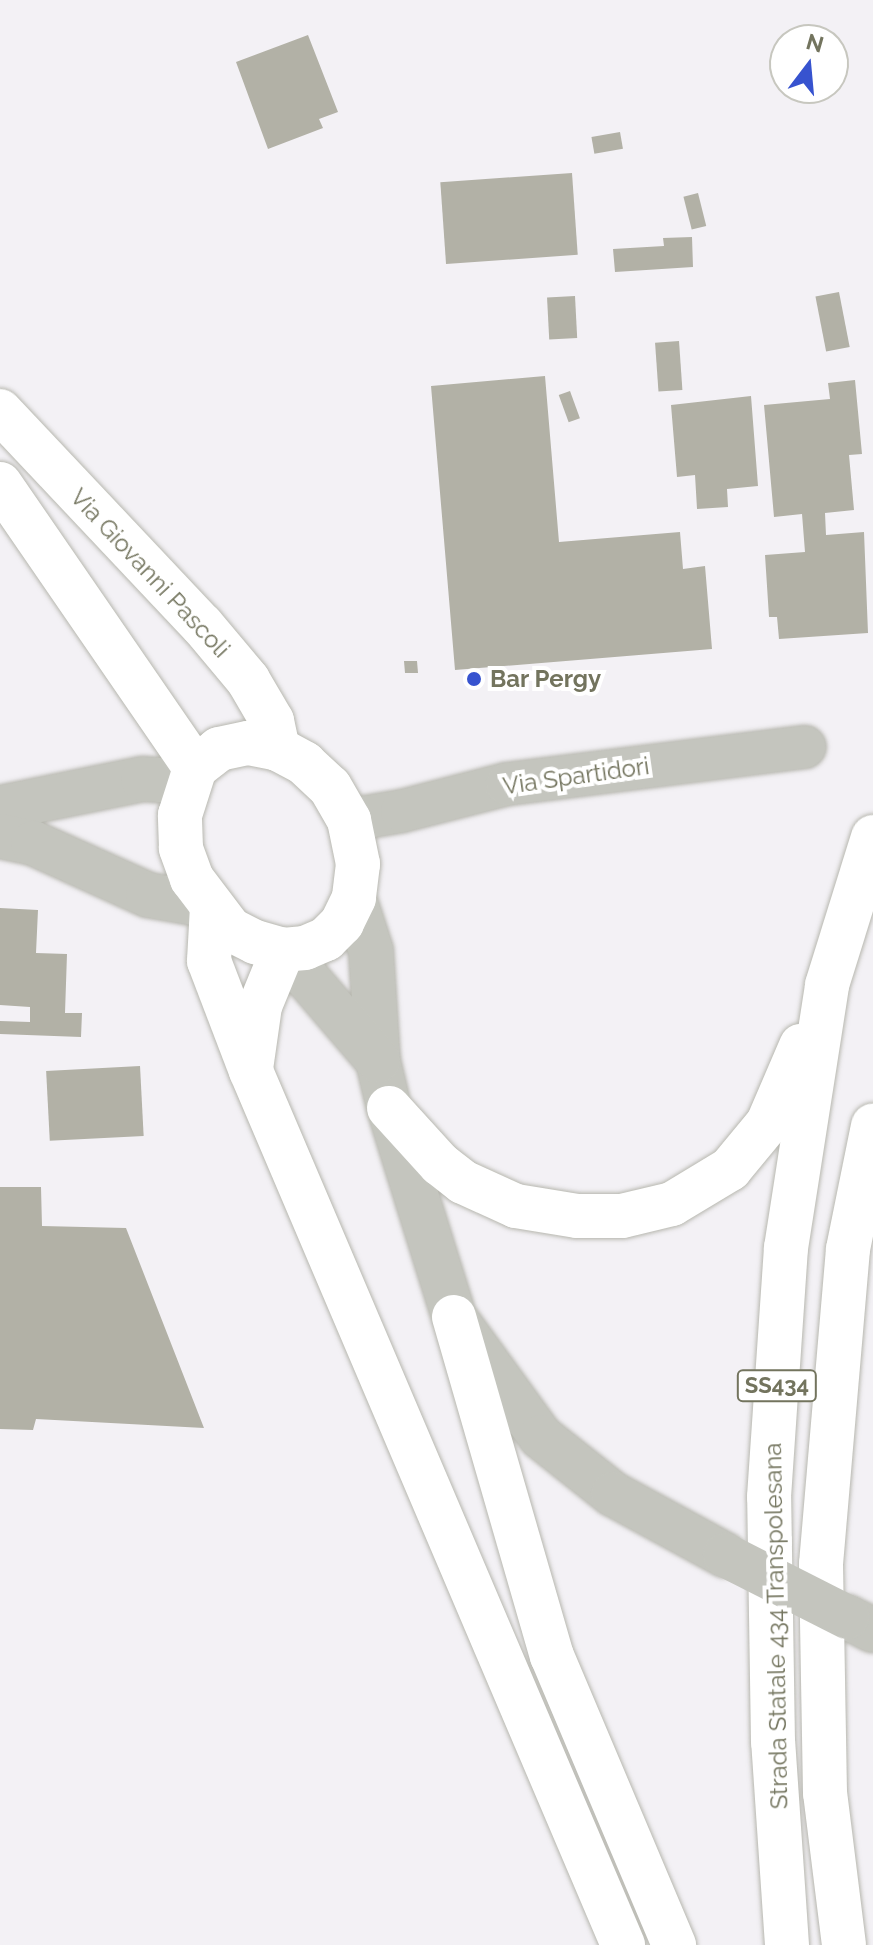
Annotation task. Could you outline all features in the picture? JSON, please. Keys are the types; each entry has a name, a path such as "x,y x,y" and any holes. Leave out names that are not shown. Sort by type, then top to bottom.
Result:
{"main road":[{"name":"Via Giovanni Pascoli","path":"0,411 202,625 248,680 272,721 278,749"},
{"path":"0,484 191,775"},
{"path":"248,743 278,749 304,763 330,787 349,820 358,864 354,898 342,923 326,939 305,948 283,950 255,942 230,929 212,907 192,879 181,848 180,815 191,775 219,749 248,743"},
{"name":"Strada Statale 434 Transpolesana","path":"787,1945 773,1742 769,1497 786,1248 827,985 873,837"},
{"path":"212,907 209,961 251,1071 623,1945"},
{"path":"251,1071 260,1006 283,950"},
{"path":"389,1108 440,1164 463,1182 516,1206 577,1216 622,1216 672,1204 730,1169 768,1123 827,985"},
{"name":"Strada Statale 434 Transpolesana","path":"844,1945 825,1793 821,1564 848,1249 873,1126"},
{"path":"848,1249 873,1167"},
{"path":"454,1317 552,1656 674,1945"}],"street":[{"name":"Via Spartidori","path":"349,820 402,811 507,784 805,747"},
{"path":"0,808 143,779 191,775"},
{"path":"0,836 33,843 148,895 212,907"},
{"path":"148,895 209,961"},
{"path":"354,898 371,951 378,1061 389,1108 454,1317 541,1437 613,1494 860,1624"},
{"path":"283,950 378,1061"}],"building":[{"path":"308,35 338,112 319,119 323,128 268,149 236,62"},
{"path":"620,132 623,149 594,154 591,137"},
{"path":"572,173 578,255 446,264 440,182"},
{"path":"698,193 706,226 692,230 683,197"},
{"path":"692,237 693,267 615,272 613,249 664,246 663,238"},
{"path":"839,292 850,347 826,352 815,297"},
{"path":"575,296 577,338 549,339 547,297"},
{"path":"679,341 682,390 658,392 655,343"},
{"path":"545,376 559,542 680,532 683,569 705,566 712,649 455,670 431,386"},
{"path":"855,380 862,454 849,455 854,510 825,513 826,535 864,532 868,633 779,639 777,617 769,617 765,555 805,552 802,514 774,517 764,405 830,399 828,383"},
{"path":"570,391 580,418 569,422 559,395"},
{"path":"751,396 758,486 727,489 728,507 697,509 695,475 677,477 671,405"},
{"path":"404,661 417,661 418,673 405,673"},
{"path":"0,908 38,910 36,953 67,954 65,1013 82,1013 81,1037 0,1034 0,1021 30,1022 30,1007 0,1005"},
{"path":"140,1066 144,1136 50,1141 46,1071"},
{"path":"0,1187 41,1187 42,1226 126,1228 204,1428 36,1419 33,1430 0,1429"}],"place":[{"name":"Bar Pergy","path":"474,679"}]}
